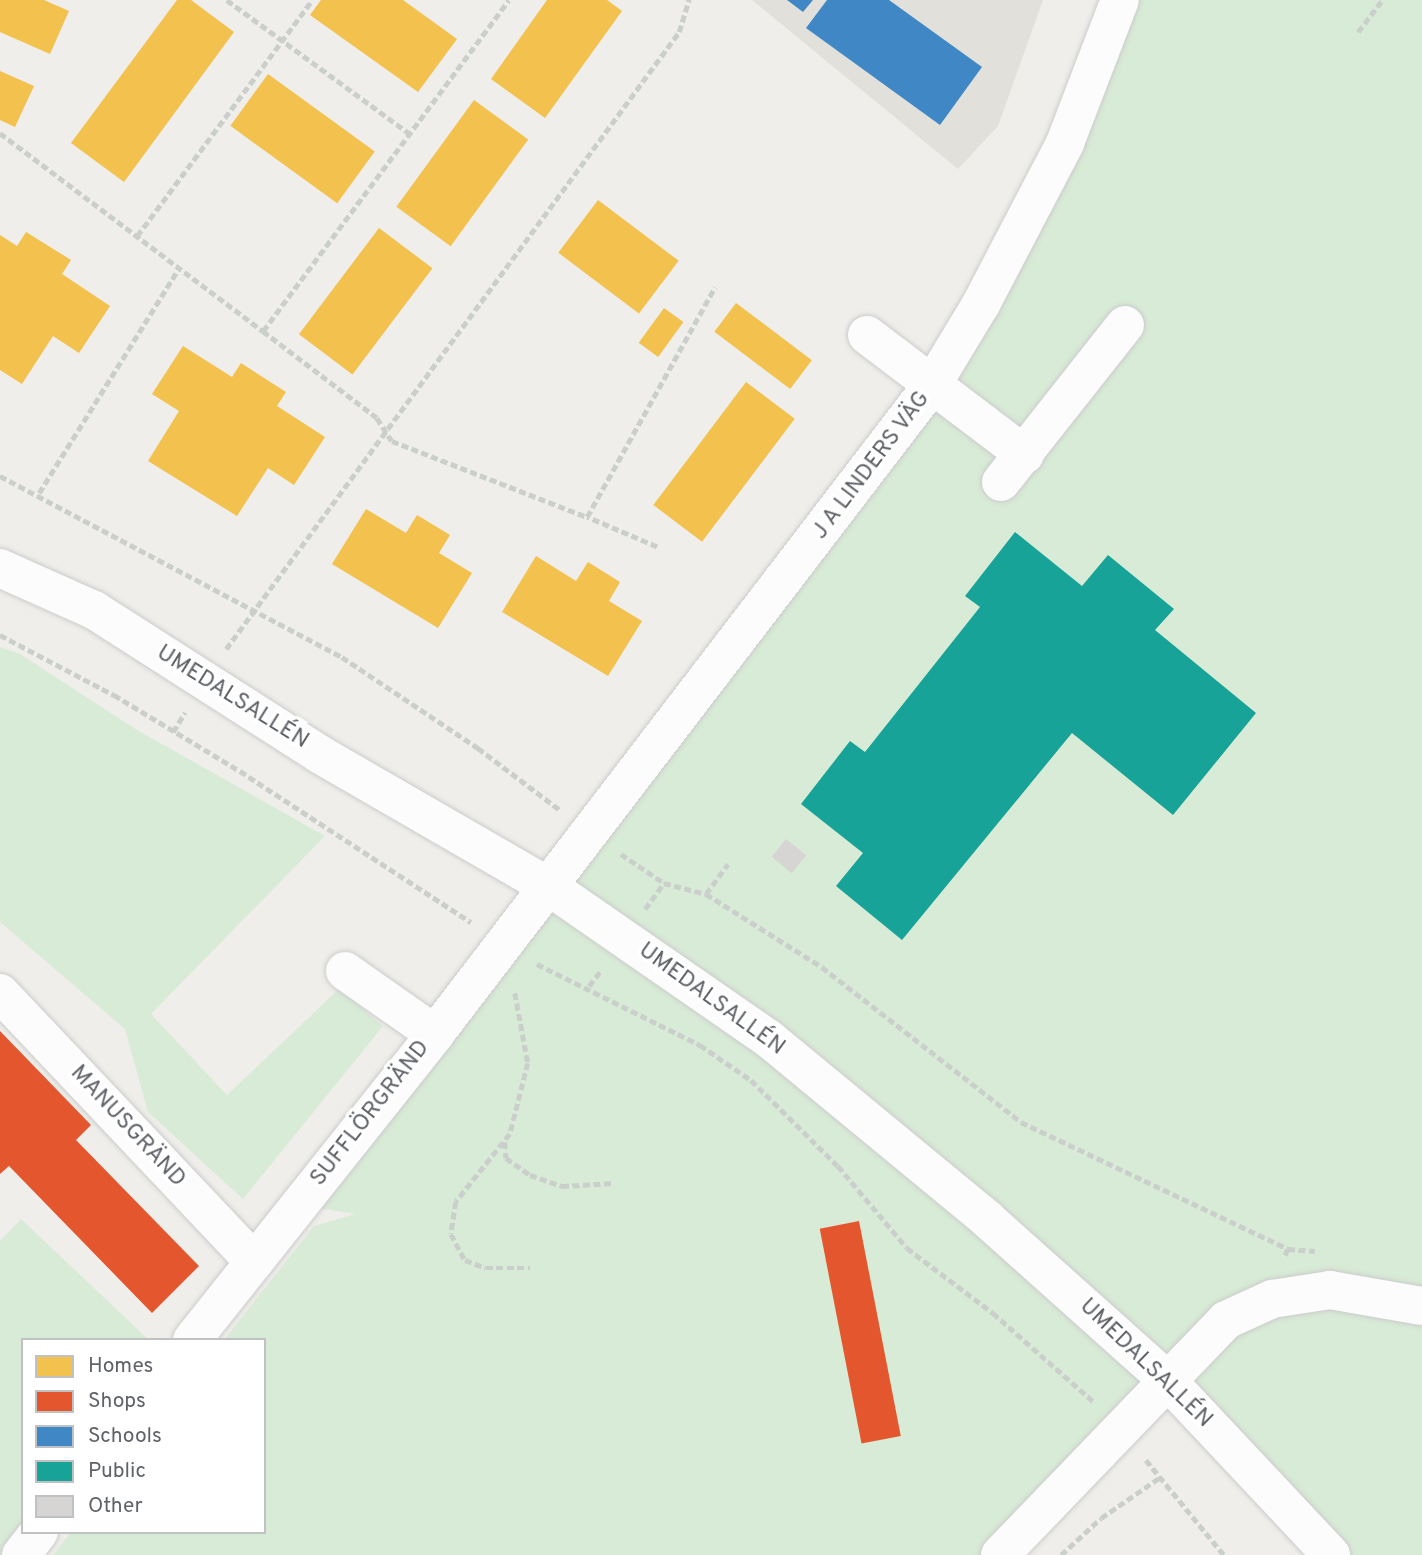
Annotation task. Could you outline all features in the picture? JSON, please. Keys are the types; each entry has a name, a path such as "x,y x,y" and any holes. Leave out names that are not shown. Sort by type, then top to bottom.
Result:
{"street":[{"name":"J A LINDERS VÄG","path":"548,886 932,385 981,304 1065,144 1120,0"},
{"path":"867,335 932,385 1013,469 1125,325"},
{"name":"UMEDALSALLÉN","path":"0,568 94,610 204,682 548,886 769,1039 987,1219 1166,1379 1331,1555"},
{"name":"SUFFLÖRGRÄND","path":"194,1338 435,1034 548,886"},
{"path":"345,971 435,1034"},
{"name":"MANUSGRÄND","path":"0,993 254,1262"},
{"path":"1000,1555 1166,1379 1226,1320 1272,1299 1330,1290 1422,1306"},
{"path":"21,1555 37,1534"}],"path":[{"path":"227,0 410,134"},
{"path":"137,236 312,0"},
{"path":"263,331 509,0"},
{"path":"173,732 251,611 679,32 689,0"},
{"path":"1358,32 1382,0"},
{"path":"0,133 377,418 392,441 657,547"},
{"path":"39,493 179,268"},
{"path":"587,517 715,287"},
{"path":"0,476 39,493 251,611 342,657 478,748 590,832 664,883 706,894 822,967 1021,1122 1288,1249 1272,1299"},
{"path":"0,635 102,688 240,771 498,952 525,958 700,1045 751,1080 838,1166 907,1248 993,1314 1123,1427 1159,1478 1224,1555"},
{"path":"706,894 728,864"},
{"path":"498,952 517,996 528,1063 505,1140 506,1158 530,1175 562,1186 614,1183"},
{"path":"505,1140 456,1202 451,1234 465,1261 486,1268 530,1268"},
{"path":"1061,1555 1101,1518 1159,1478"}],"shaded area":[{"path":"752,0 1043,0 998,126 958,169"}],"green space":[{"path":"1120,0 1422,0 1422,1555 1331,1555 1166,1379 1000,1555 53,1555 69,1534 266,1534 266,1338 226,1338 314,1226 355,1214 299,1205 932,385"},
{"path":"0,647 20,654 137,730 325,836 151,1014 227,1095 339,989 383,1026 243,1199 148,1112 125,1029 0,922"},
{"path":"21,1219 147,1338 21,1338 22,1555 0,1555 0,1241"}],"building: Homes":[{"path":"0,0 44,0 69,11 50,54 0,32"},
{"path":"177,0 191,0 234,32 124,182 71,143"},
{"path":"321,0 403,0 457,39 418,92 310,15"},
{"path":"547,0 607,0 622,11 545,118 491,79"},
{"path":"0,71 34,86 15,127 0,120"},
{"path":"268,74 375,152 337,203 230,126"},
{"path":"474,100 528,139 451,246 396,207"},
{"path":"598,200 679,261 639,313 558,253"},
{"path":"379,228 433,268 352,375 299,334"},
{"path":"26,232 71,260 62,274 110,306 79,353 53,336 22,384 0,370 0,235 17,246"},
{"path":"736,303 812,360 790,389 714,332"},
{"path":"664,308 683,322 658,357 639,343"},
{"path":"183,346 232,377 241,363 286,392 277,406 325,437 294,485 268,468 237,516 148,461 179,411 152,394"},
{"path":"746,382 795,419 702,542 653,505"},
{"path":"366,509 406,533 417,515 450,535 439,553 472,573 438,628 332,564"},
{"path":"536,556 576,581 588,562 620,582 609,601 642,621 608,676 502,612"}],"building: Shops":[{"path":"0,1031 91,1125 76,1140 199,1266 152,1313 9,1166 0,1174"},
{"path":"859,1221 901,1436 862,1444 820,1229"}],"building: Schools":[{"path":"787,0 813,0 803,12"},
{"path":"827,0 889,0 982,67 940,125 806,28"}],"building: Public":[{"path":"1015,532 1082,586 1108,555 1174,609 1155,630 1256,713 1173,815 1072,733 902,940 836,886 863,853 801,804 850,741 865,752 980,607 965,596"}],"building: Other":[{"path":"786,839 806,855 792,873 772,857"}]}
